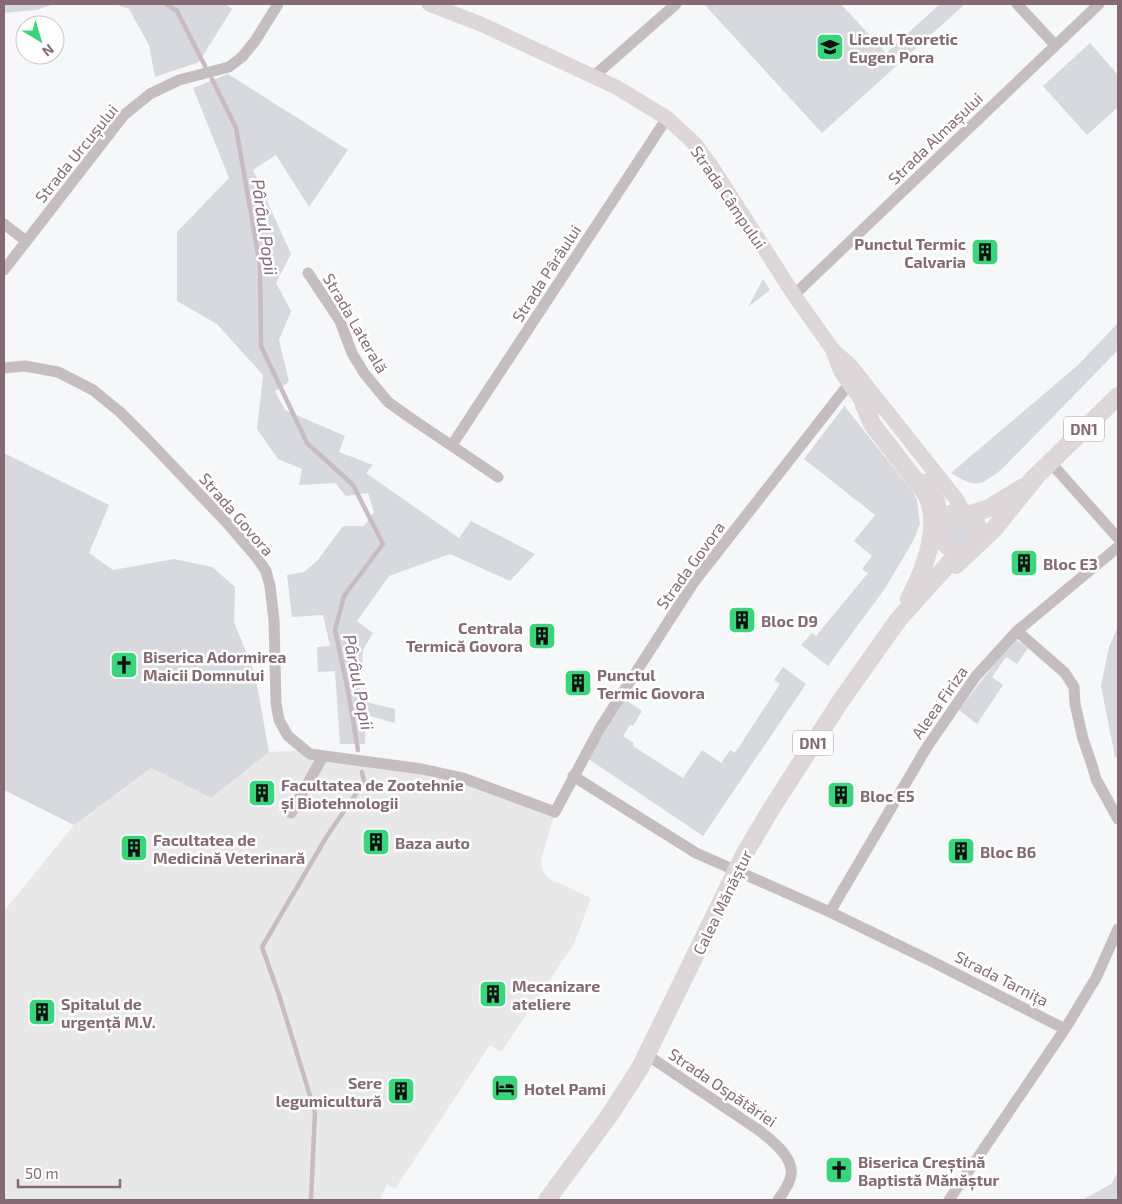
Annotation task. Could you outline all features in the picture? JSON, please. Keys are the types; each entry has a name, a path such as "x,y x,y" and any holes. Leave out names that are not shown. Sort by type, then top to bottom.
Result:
{"main road":[{"name":"Strada Câmpului","path":"430,4 483,25 616,86 668,118 695,144 712,167 794,295 833,350 850,365 966,514"},
{"name":"Strada Câmpului","path":"833,350 841,372 849,384 934,492 940,506 941,530"},
{"name":"Calea Mănăștur","path":"902,614 961,550 970,546 1039,473 1118,396"},
{"path":"864,405 872,424 926,494 931,506 931,531 928,546 918,580 902,614"},
{"name":"Calea Mănăștur","path":"547,1200 609,1116 647,1055 736,871 773,806 808,751 902,614 929,568 944,520 949,515 957,513 966,514 995,505 1039,473"},
{"path":"902,614 994,529 1039,473"},
{"path":"966,514 976,524 978,530 977,537"},
{"path":"941,530 946,544 961,550"}],"street":[{"name":"Strada Urcușului","path":"4,270 124,115 150,94 179,80 229,67 236,62 255,41 278,4"},
{"path":"594,76 676,4"},
{"path":"1017,4 1055,45"},
{"name":"Strada Almașului","path":"794,295 1099,4"},
{"name":"Strada Pârâului","path":"452,445 668,118"},
{"path":"4,224 26,241"},
{"name":"Strada Laterală","path":"308,273 340,321 352,353 364,373 388,402 498,477"},
{"name":"Strada Govora","path":"4,368 25,366 58,372 93,390 120,412 147,439 227,523 257,558 266,572 270,586 274,620 276,703 279,720 288,736 303,750 310,754 422,769 463,778 555,812 603,724 694,582 849,384"},
{"path":"1039,473 1118,538"},
{"name":"Aleea Firiza","path":"830,912 938,731 976,676 1017,632 1118,547"},
{"path":"1017,632 1065,673 1074,687 1083,740 1096,779 1118,818"},
{"path":"291,812 323,756"},
{"path":"573,776 696,853 736,871"},
{"name":"Strada Tarnița","path":"736,871 830,912 1065,1029"},
{"path":"949,1200 1065,1029 1096,978 1118,930"},
{"name":"Strada Ospătăriei","path":"647,1055 775,1143 789,1160 792,1175 786,1189 778,1200"}],"shaded area":[{"path":"4,4 54,4 36,10 4,13"},
{"path":"115,4 225,4 232,9 199,62 155,77 149,45 129,9"},
{"name":"Liceul Teoretic Eugen Pora","path":"704,4 841,4 886,53 940,4 965,4 822,133"},
{"path":"1090,43 1118,75 1118,107 1087,135 1043,86"},
{"path":"228,74 348,150 309,207 276,155 253,170 291,254 276,283 291,311 279,340 289,382 275,391 285,410 345,436 339,452 373,465 366,473 459,538 471,521 535,554 510,581 450,554 389,576 357,621 373,633 363,650 362,671 351,669 366,702 395,709 395,723 366,715 365,744 340,744 335,671 318,672 317,647 330,646 323,615 292,617 287,575 304,572 317,561 343,526 364,526 374,512 368,493 346,496 335,483 299,485 302,469 278,459 257,429 263,375 217,324 177,301 177,232 229,178 193,88"},
{"path":"763,279 770,290 748,307"},
{"path":"1118,323 1118,350 1002,469 988,479 977,483 966,481 951,473 1078,365"},
{"path":"845,405 913,492 917,500 920,524 913,541 886,587 828,666 801,645 812,633 816,636 868,573 862,569 872,556 854,541 875,515 804,459"},
{"path":"4,453 109,505 89,553 113,570 174,559 212,567 235,587 234,622 255,674 269,752 211,798 151,768 74,825 4,790"},
{"path":"959,517 965,518 973,526 973,538 965,546 959,547 953,546 945,538 944,532 945,526 953,518"},
{"path":"1118,626 1118,758 1115,757 1101,686 1109,647"},
{"path":"1014,638 1028,648 1017,664 1006,657 992,677 1003,685 977,724 959,710"},
{"path":"783,667 806,684 703,836 584,756 620,696 642,711 633,726 630,725 623,736 634,743 633,746 683,778 702,750 721,763 730,750 735,753 780,684 774,680"},
{"path":"303,750 422,769 555,812 541,861 543,871 548,878 591,898 574,944 501,1052 490,1045 395,1189 387,1184 380,1200 4,1200 4,911 74,825 151,768 211,798 269,752"},
{"path":"1118,1172 1118,1200 1082,1200 1111,1184"}],"waterway":[{"name":"Pârâul Popii","path":"166,4 177,11 205,66"},
{"name":"Pârâul Popii","path":"212,79 236,128 260,265 261,346 307,443 353,485 383,544 344,596 335,630 358,750"},
{"name":"Pârâul Popii","path":"311,1200 315,1112 279,995 262,947 327,836 364,782 362,772"}],"place":[{"name":"Liceul Teoretic Eugen Pora","path":"830,47"},
{"name":"Punctul Termic Calvaria","path":"985,252"},
{"name":"Bloc E3","path":"1024,563"},
{"name":"Bloc D9","path":"742,620"},
{"name":"Centrala Termică Govora","path":"542,636"},
{"name":"Biserica Adormirea Maicii Domnului","path":"124,665"},
{"name":"Punctul Termic Govora","path":"578,683"},
{"name":"Facultatea de Zootehnie și Biotehnologii","path":"262,793"},
{"name":"Bloc E5","path":"841,795"},
{"name":"Baza auto","path":"376,842"},
{"name":"Facultatea de Medicină Veterinară","path":"134,848"},
{"name":"Bloc B6","path":"961,851"},
{"name":"Mecanizare ateliere","path":"493,994"},
{"name":"Spitalul de urgență M.V.","path":"42,1012"},
{"name":"Hotel Pami","path":"505,1088"},
{"name":"Sere legumicultură","path":"401,1091"},
{"name":"Biserica Creștină Baptistă Mănăștur","path":"839,1170"}]}
